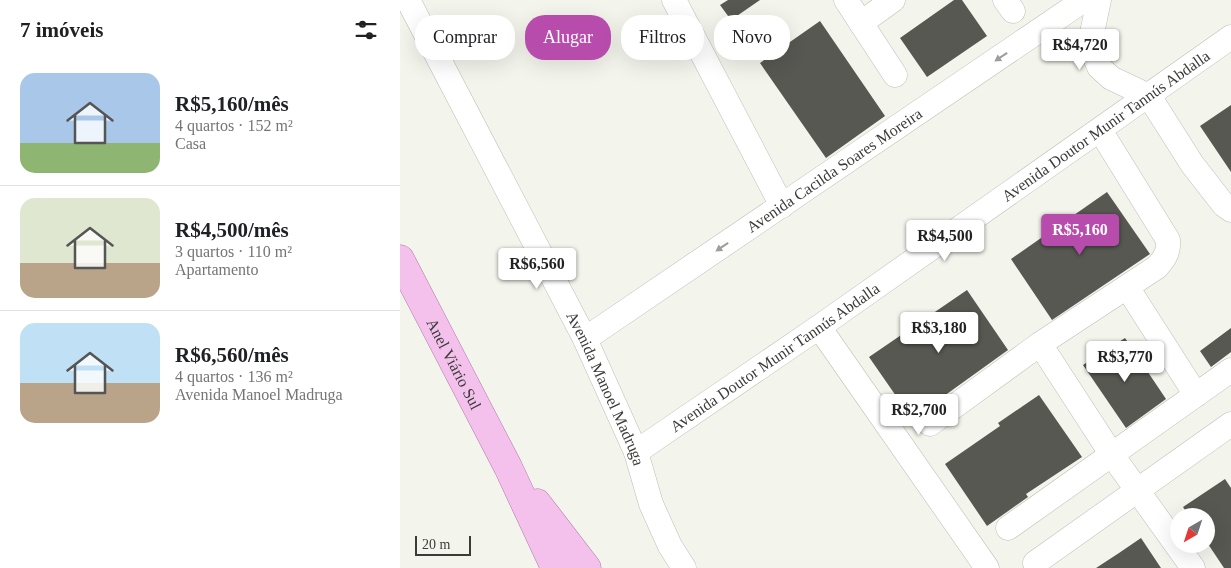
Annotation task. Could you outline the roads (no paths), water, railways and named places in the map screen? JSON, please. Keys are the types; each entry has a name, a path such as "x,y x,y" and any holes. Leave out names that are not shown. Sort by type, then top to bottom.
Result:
{"main road":[{"name":"Anel Viário Sul","path":"400,259 508,467 555,568"},
{"name":"Anel Viário Sul","path":"508,467 587,568"}],"street":[{"name":"Avenida Manoel Madruga","path":"408,0 584,340 636,452 651,504 670,546 684,568"},
{"path":"674,0 782,206"},
{"path":"846,0 895,75"},
{"path":"861,23 893,0"},
{"name":"Avenida Cacilda Soares Moreira","path":"584,340 1084,0"},
{"path":"1099,0 1092,34 1093,52 1099,67 1111,78 1149,96 1192,164 1224,206 1231,210"},
{"name":"Avenida Doutor Munir Tannús Abdalla","path":"636,452 819,327 1231,37"},
{"path":"930,424 1040,344 1158,267 1164,258 1168,250 1168,240 1100,130"},
{"path":"1126,287 1196,395"},
{"path":"819,327 988,568"},
{"path":"1040,344 1136,491 1193,568"},
{"path":"1008,528 1231,370"},
{"path":"1035,563 1231,424"}]}
